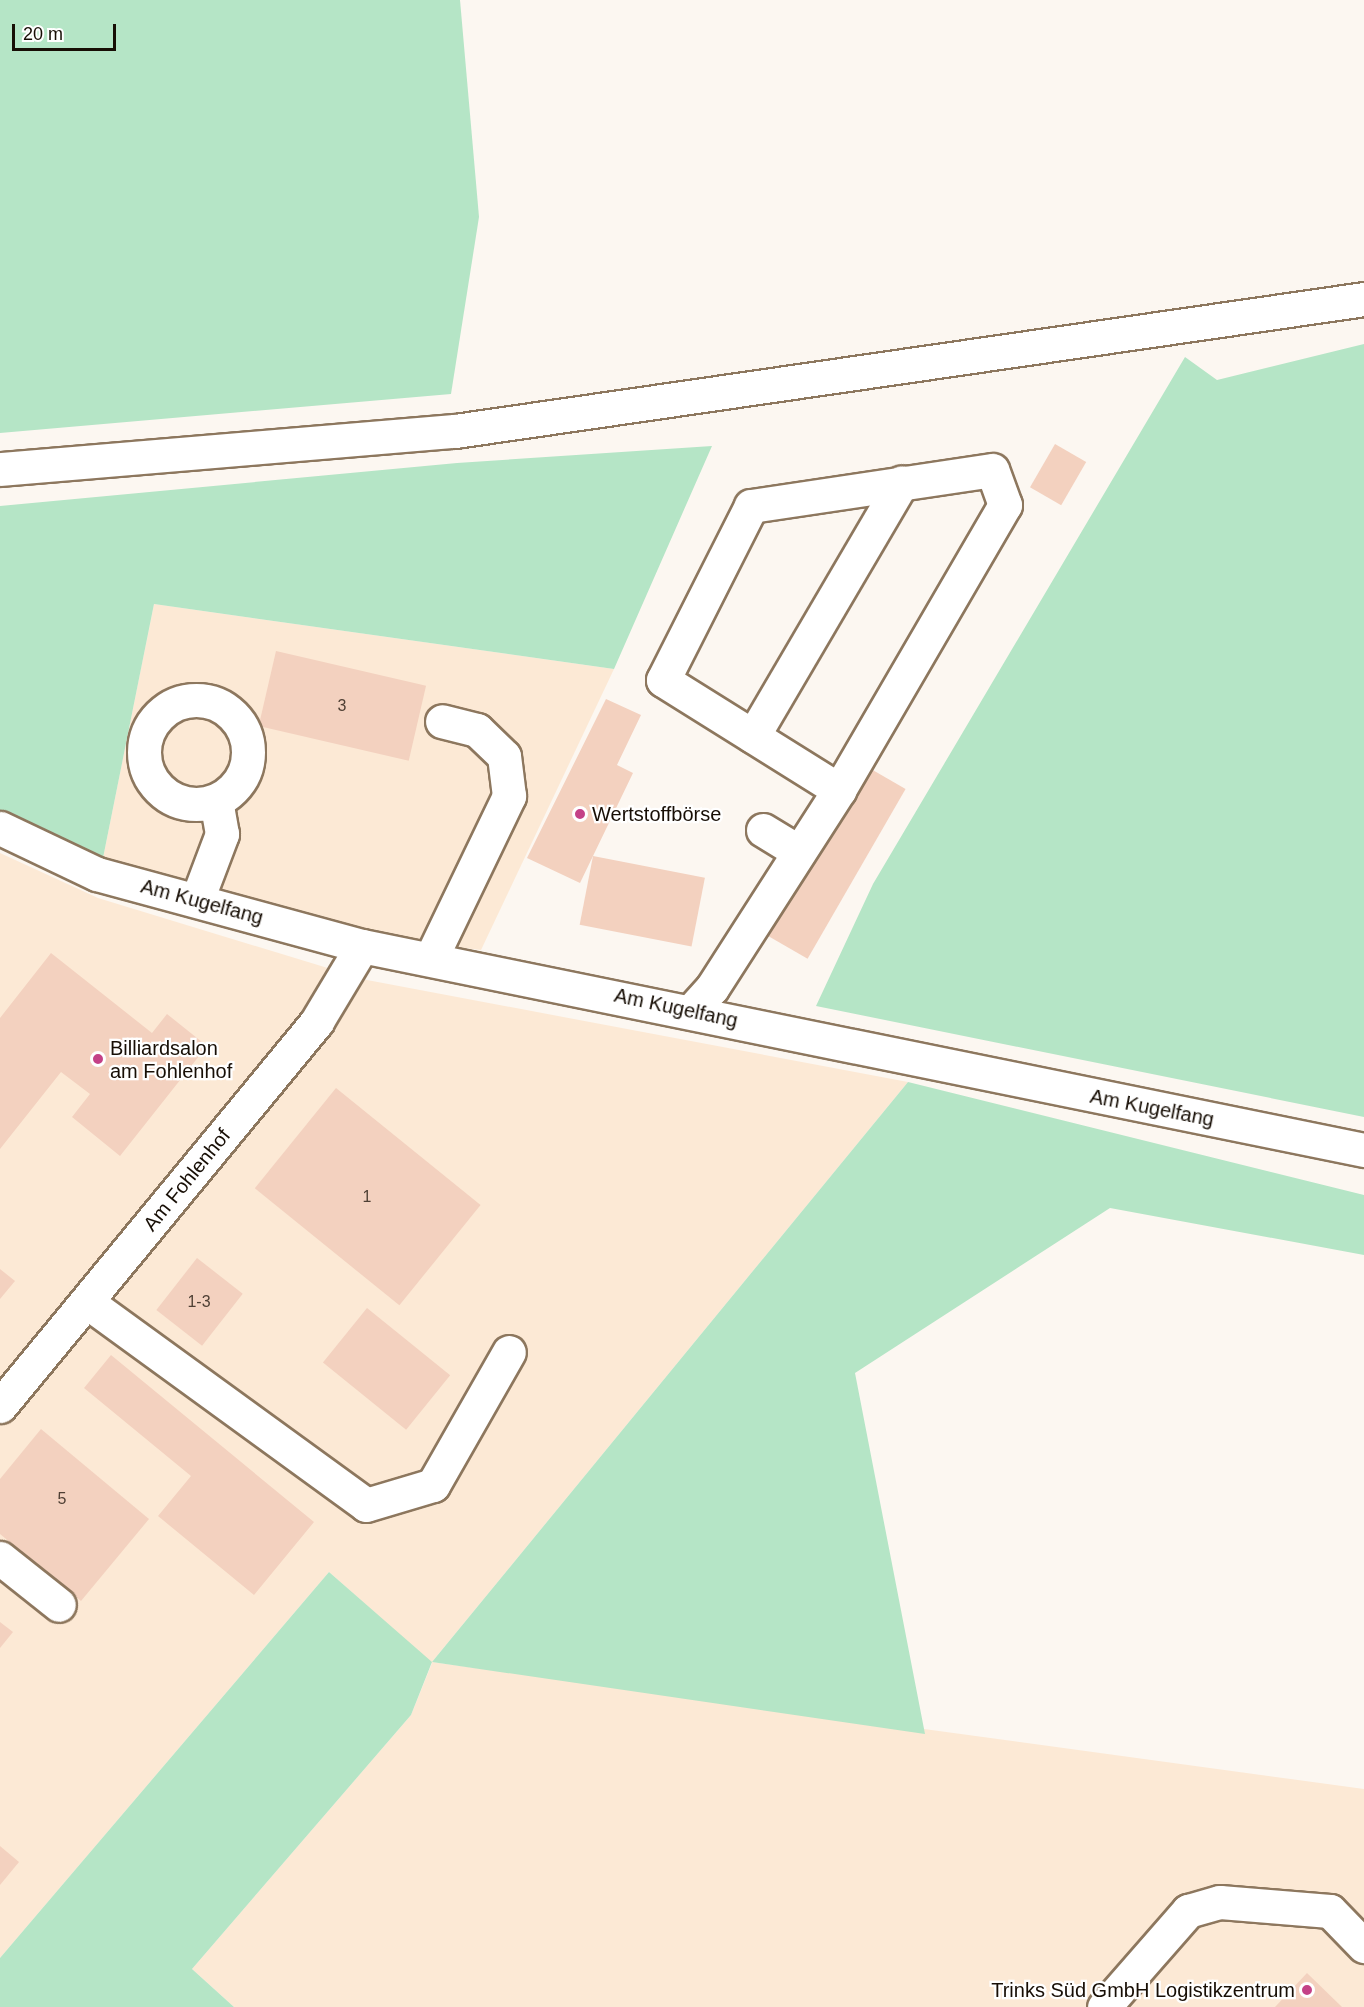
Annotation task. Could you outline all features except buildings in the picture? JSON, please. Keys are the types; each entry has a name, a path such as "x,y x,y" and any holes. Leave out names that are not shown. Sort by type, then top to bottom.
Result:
{"street":[{"path":"0,468 455,431 1364,299"},
{"path":"692,1010 712,988 839,790 1005,505 992,470 751,506 663,680 839,790"},
{"path":"753,736 902,482"},
{"path":"432,956 509,796 504,756 477,730 442,721"},
{"path":"197,900 222,834 216,801"},
{"name":"Am Kugelfang","path":"0,828 97,874 362,946 432,956 692,1010 930,1064 1364,1150"},
{"path":"763,830 800,852"},
{"name":"Am Fohlenhof","path":"0,1406 316,1021 362,946"},
{"path":"87,1302 366,1505 433,1485 509,1352"},
{"path":"0,1558 59,1605"},
{"path":"1104,2007 1188,1911 1220,1902 1330,1911 1364,1946"}],"shaded area":[{"path":"154,604 614,669 481,950 380,938 103,858"},
{"path":"0,853 98,898 367,980 908,1082 432,1662 1364,1789 1364,2007 234,2007 192,1969 411,1715 432,1663 329,1572 0,1958"}],"green space":[{"path":"0,0 460,0 479,217 451,394 0,433"},
{"path":"1364,344 1364,1117 816,1006 873,884 1185,357 1217,380"},
{"path":"712,446 614,669 154,604 103,858 0,811 0,506 457,463"},
{"path":"908,1082 1364,1195 1364,1255 1110,1208 855,1373 925,1734 432,1662"},
{"path":"329,1572 432,1662 411,1715 192,1969 234,2007 0,2007 0,1958"}],"place":[{"name":"Wertstoffbörse","path":"580,814"},
{"name":"Billiardsalon am Fohlenhof","path":"98,1059"},
{"name":"Trinks Süd GmbH Logistikzentrum","path":"1307,1990"}]}
